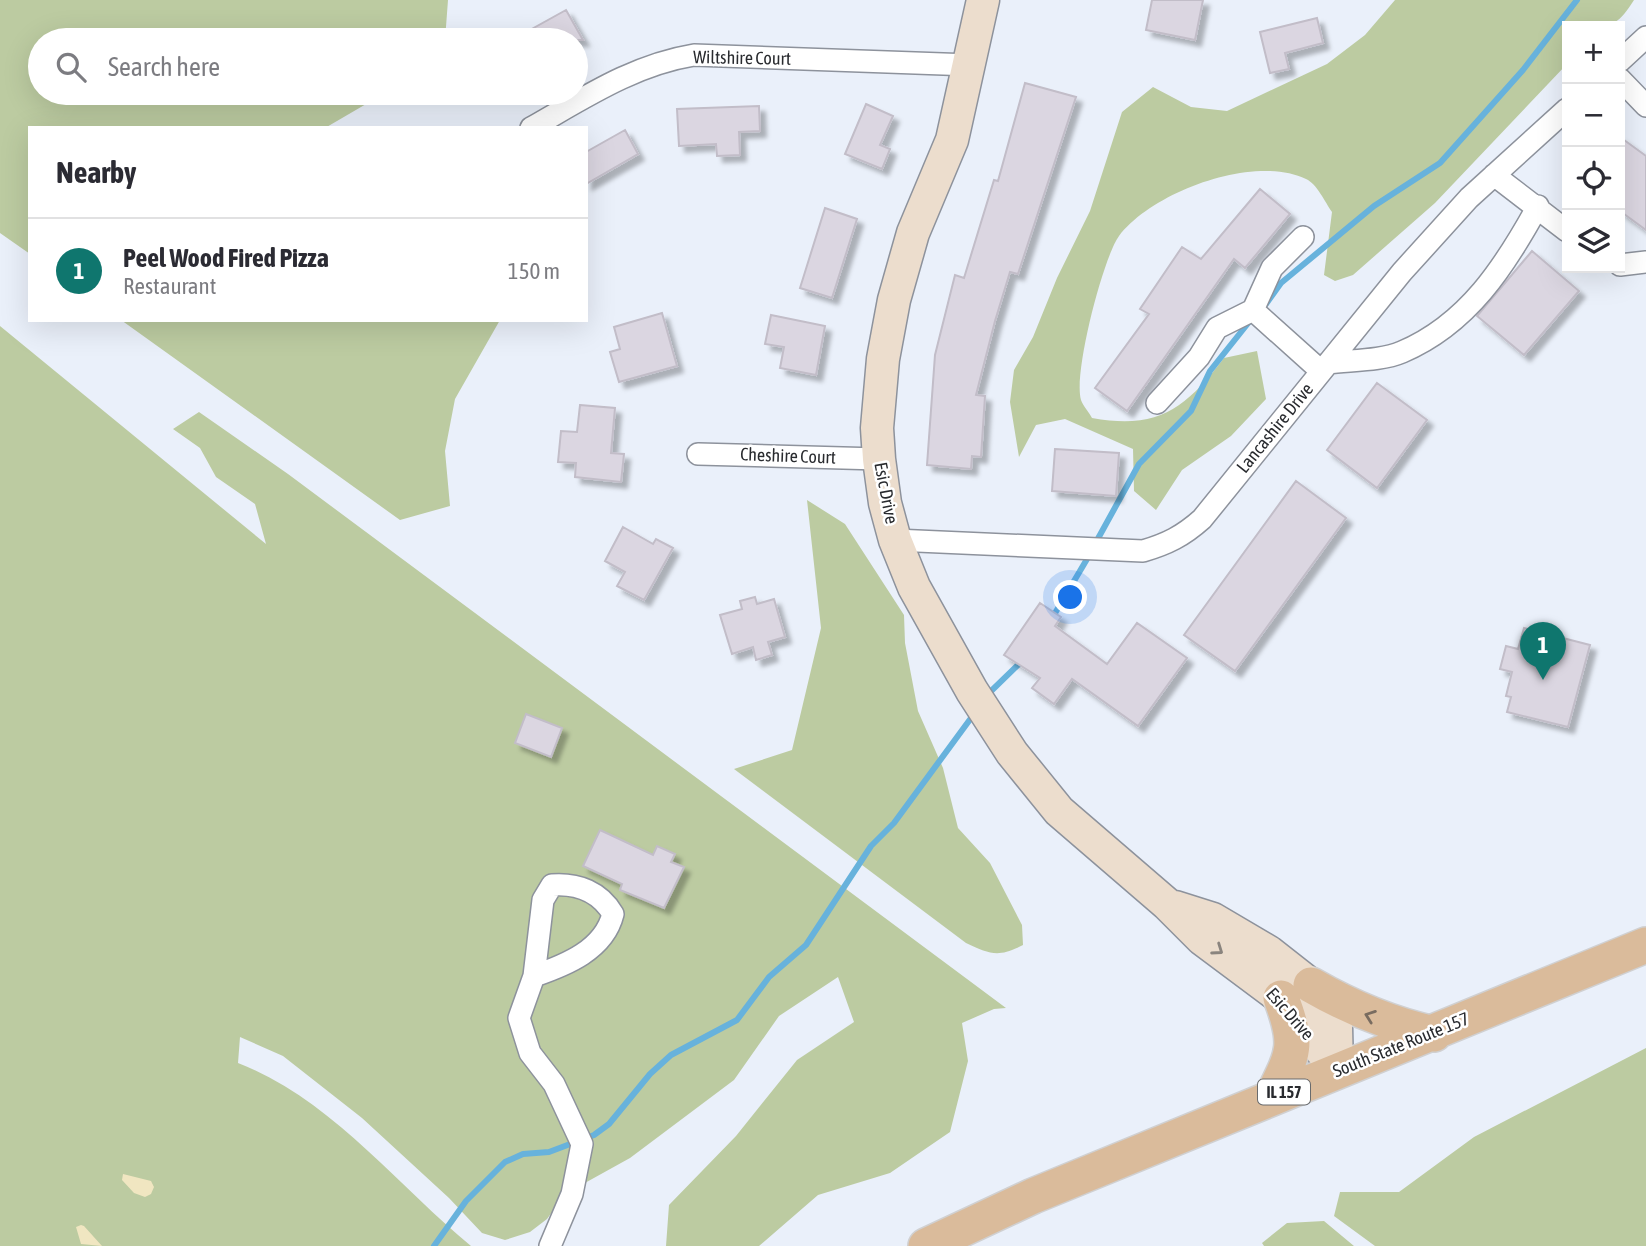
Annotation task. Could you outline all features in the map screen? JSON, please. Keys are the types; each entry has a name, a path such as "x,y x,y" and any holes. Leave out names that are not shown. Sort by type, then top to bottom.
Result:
{"main road":[{"name":"South State Route 157","path":"926,1246 1010,1206 1646,945"},
{"path":"1272,1097 1287,1066 1294,1041 1296,992 1400,1026 1434,1034"}],"street":[{"name":"Esic Drive","path":"983,0 971,65 952,141 913,233 894,300 883,359 877,428 885,503 895,540 914,587 936,630 1012,753 1059,811 1167,904 1202,939 1296,992 1338,1071"},
{"path":"1625,56 1646,37"},
{"name":"Wiltshire Court","path":"588,95 628,72 662,61 694,55 971,65"},
{"path":"1625,84 1646,106"},
{"name":"Wiltshire Court","path":"534,126 571,105"},
{"name":"Lancashire Drive","path":"895,540 1143,551 1166,545 1187,533 1202,519 1402,272 1494,175 1562,114"},
{"path":"1494,175 1562,227"},
{"path":"1253,310 1324,367 1400,353 1434,334 1482,295 1511,255 1538,206"},
{"path":"1157,403 1199,357 1217,328 1253,310 1272,268 1303,237"},
{"path":"1625,264 1646,262"},
{"name":"Cheshire Court","path":"698,454 879,458"},
{"path":"534,976 555,969 595,946 608,931 613,914 605,900 592,891 565,884 552,885 543,900 538,923 534,976 519,1018 530,1053 554,1084 582,1144 572,1194 550,1246"}],"green space":[{"path":"0,0 448,0 446,28 28,28 28,105 364,105 328,126 28,126 28,253 0,233"},
{"path":"1395,0 1634,0 1616,21 1562,21 1562,69 1435,203 1353,275 1335,281 1324,275 1332,212 1310,181 1285,172 1233,174 1206,181 1155,205 1119,236 1105,267 1081,366 1081,400 1092,418 1135,421 1168,412 1196,391 1224,358 1257,351 1266,399 1231,436 1182,470 1156,510 1134,491 1133,449 1065,419 1036,425 1019,457 1010,402 1014,370 1033,337 1057,278 1090,211 1122,112 1153,87 1191,107 1227,111 1327,64 1365,35"},
{"path":"124,322 499,322 455,399 445,451 450,506 400,520"},
{"path":"0,326 266,544 255,504 216,477 200,448 173,429 199,412 288,474 1006,1008 994,1009 962,1023 968,1061 950,1132 890,1173 818,1195 759,1246 666,1246 669,1205 736,1136 797,1060 854,1022 838,977 779,1016 734,1080 630,1158 565,1194 547,1219 530,1232 505,1240 482,1233 449,1198 362,1118 283,1056 240,1037 238,1063 271,1078 332,1120 471,1246 0,1246"},
{"path":"807,500 845,524 904,615 905,643 918,711 943,768 958,828 990,863 1022,925 1023,945 1007,952 994,953 966,943 734,769 792,750 821,628"},
{"path":"1646,1048 1646,1246 1375,1246 1334,1216 1340,1192 1399,1192 1474,1137"},
{"path":"1324,1221 1354,1246 1264,1246 1262,1243 1287,1223"}],"sand":[{"path":"123,1174 151,1181 154,1187 151,1194 145,1197 134,1193 122,1180"},
{"path":"81,1225 102,1246 81,1244 76,1227"}],"building":[{"path":"1152,0 1203,0 1195,40 1146,30"},
{"path":"566,10 576,28 534,28"},
{"path":"1317,18 1323,43 1285,53 1289,69 1270,73 1260,32"},
{"path":"1025,83 1076,97 1018,274 1010,272 995,321 976,395 985,396 981,457 972,456 971,469 927,465 935,355 955,275 964,278 994,180 998,181"},
{"path":"866,104 893,116 880,145 890,149 882,169 845,154"},
{"path":"759,106 760,131 739,132 740,155 717,156 716,144 679,146 677,109"},
{"path":"625,130 638,154 588,183 588,151"},
{"path":"1625,141 1646,156 1646,230 1625,215"},
{"path":"1260,189 1290,214 1245,268 1234,259 1127,411 1095,388 1149,314 1140,309 1182,247 1201,259"},
{"path":"825,208 857,219 832,298 800,288"},
{"path":"1532,251 1579,291 1524,355 1477,316"},
{"path":"662,313 677,366 619,382 610,352 620,349 614,327"},
{"path":"771,315 825,326 816,375 780,368 784,347 765,344"},
{"path":"1377,383 1427,420 1377,488 1327,450"},
{"path":"580,405 615,408 611,453 624,454 621,482 575,477 576,463 558,462 561,431 577,432"},
{"path":"1055,449 1119,453 1116,496 1052,491"},
{"path":"1296,481 1346,518 1235,671 1184,635"},
{"path":"623,527 653,544 656,539 673,548 644,600 617,586 625,572 605,561"},
{"path":"755,597 757,604 774,599 785,637 768,642 772,655 756,660 753,647 732,654 720,615 742,609 740,601"},
{"path":"1040,603 1061,617 1055,626 1107,664 1137,623 1187,658 1138,726 1072,679 1054,704 1032,688 1040,678 1004,655"},
{"path":"1524,628 1590,645 1568,727 1507,712 1511,697 1506,696 1512,672 1500,669 1506,646 1518,649"},
{"path":"526,714 562,728 551,757 515,743"},
{"path":"600,830 653,855 657,846 675,854 671,862 684,867 664,908 620,890 622,884 583,866"}],"waterway":[{"path":"1266,304 1281,283 1374,206 1440,163 1523,70 1577,0"},
{"path":"1095,544 1139,464 1191,411 1210,371 1249,322"},
{"path":"1051,620 1090,554"},
{"path":"986,696 1023,660"},
{"path":"434,1246 466,1201 505,1162 523,1154 549,1152 594,1135 609,1124 650,1074 671,1055 737,1020 769,977 806,945 871,846 894,823 974,714"}],"place":[{"name":"Peel Wood Fired Pizza","path":"1543,680"}]}
